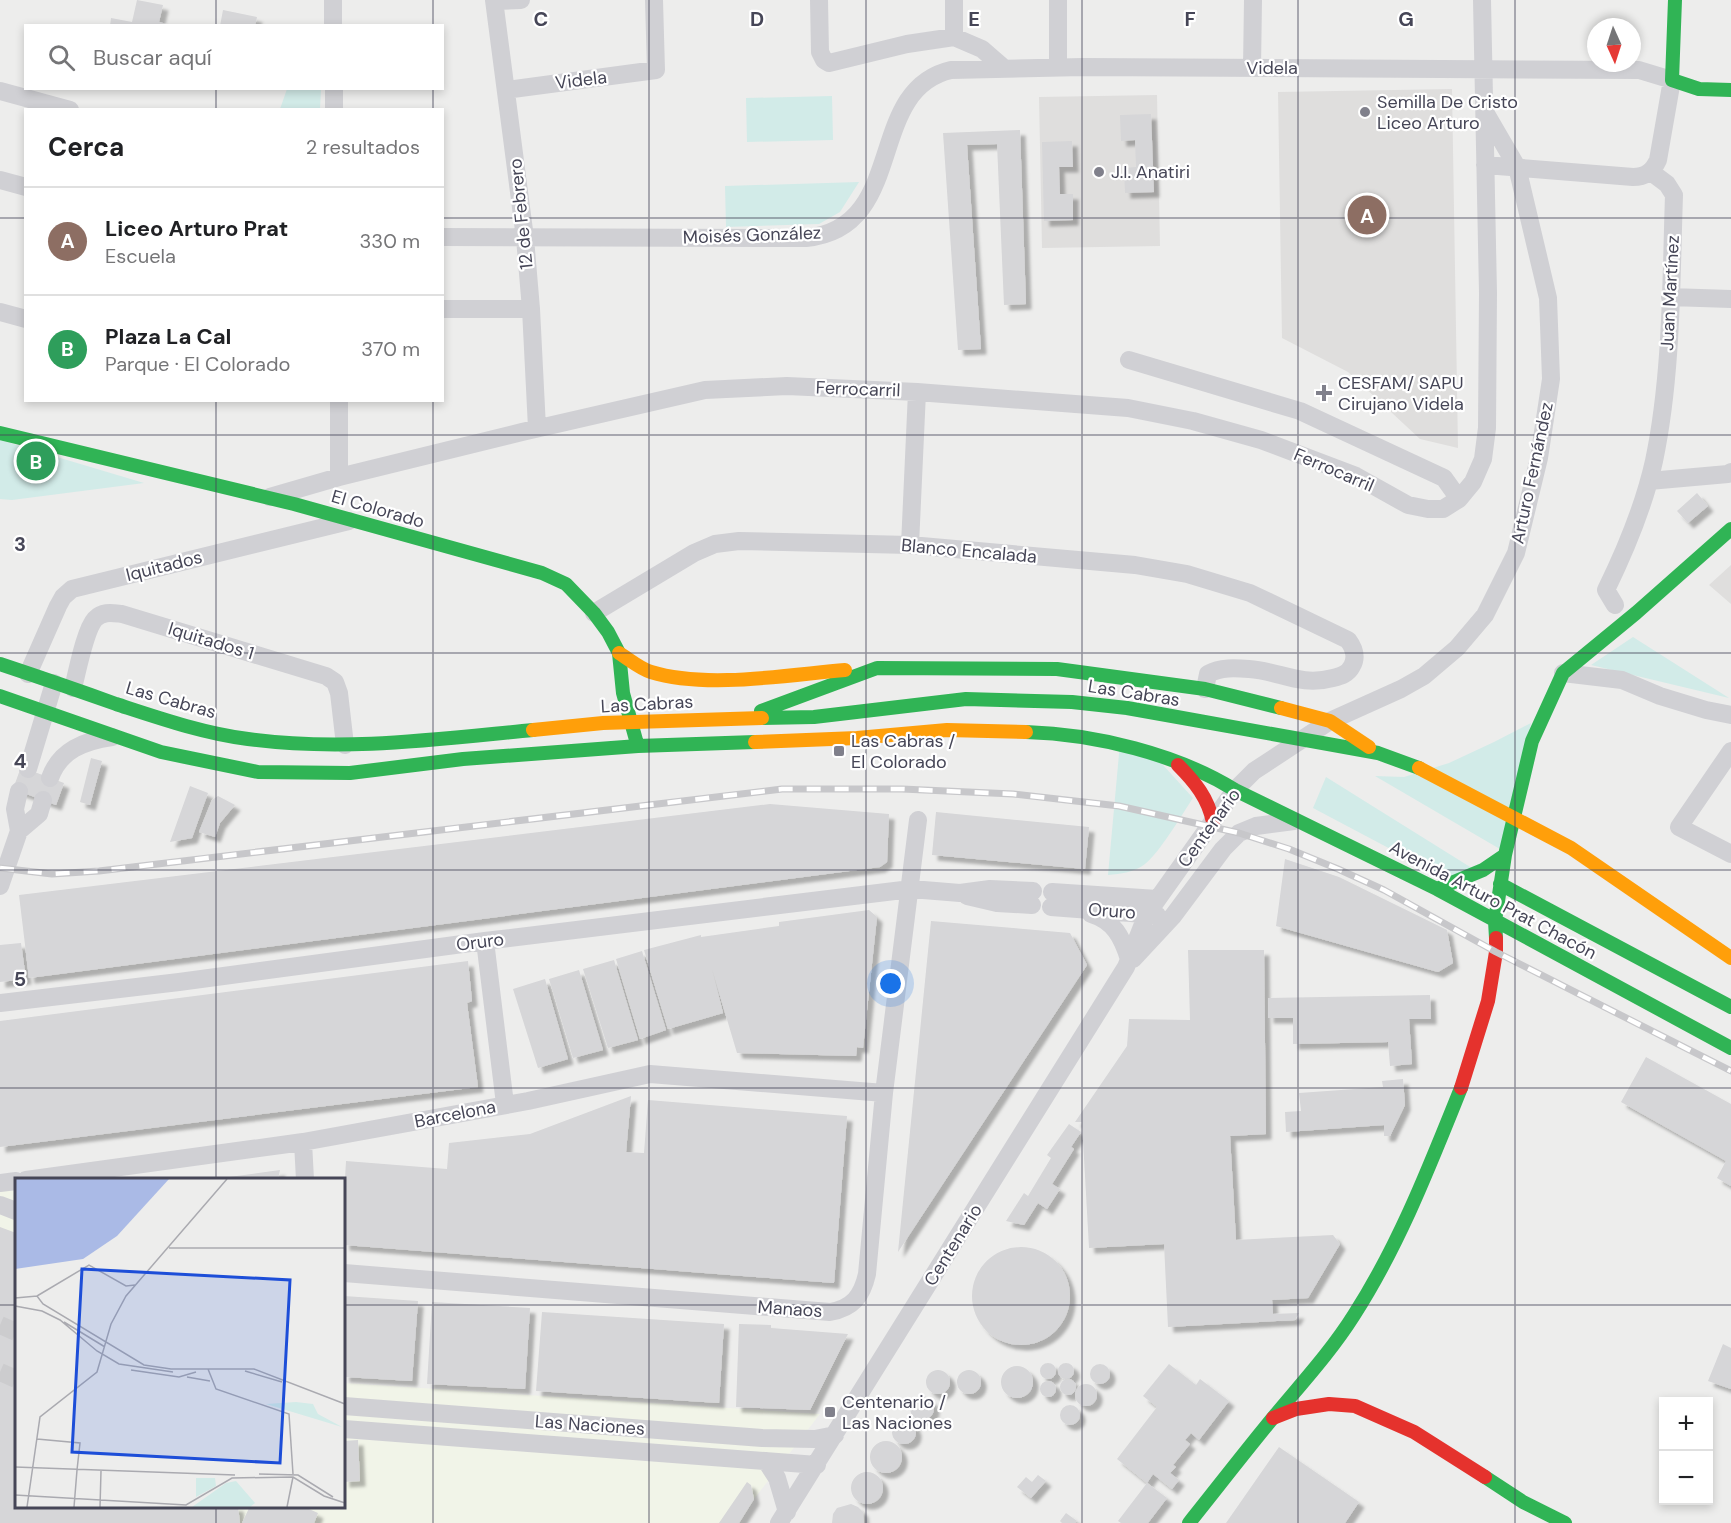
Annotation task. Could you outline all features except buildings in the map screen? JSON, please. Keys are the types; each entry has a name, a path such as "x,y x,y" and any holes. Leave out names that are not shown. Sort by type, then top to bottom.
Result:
{"main road":[{"path":"1672,80 1675,0"},
{"name":"Videla","path":"1672,80 1699,89 1731,90"},
{"name":"El Colorado","path":"0,433 268,498 542,573 566,584 594,613 608,632 619,653 623,693 638,746"},
{"path":"1189,1523 1273,1418 1312,1374 1354,1317 1382,1267 1426,1176 1463,1084 1488,1000 1496,952 1495,921 1505,855 1532,741 1563,673 1636,613 1731,529"},
{"path":"619,653 648,671 683,678 741,677 877,668 1057,669 1205,689 1330,722 1378,753"},
{"name":"Las Cabras","path":"0,664 176,724 246,739 296,744 345,745 422,741 603,723 814,717 966,699 1062,701 1127,708 1304,740"},
{"path":"740,718 877,668"},
{"path":"0,696 161,752 258,772 350,773 463,759 638,746 857,738 947,730 977,730 1053,733 1103,742 1170,758 1211,775 1235,790"},
{"path":"1304,740 1378,753 1427,771 1571,848 1731,958"},
{"path":"1170,758 1199,786 1210,805 1213,822"},
{"name":"Avenida Arturo Prat Chacón","path":"1235,790 1437,889 1731,1048"},
{"path":"1437,889 1483,870 1505,855"},
{"path":"1500,884 1731,1007"},
{"path":"1273,1418 1296,1409 1329,1404 1355,1406 1414,1432 1523,1502 1565,1523"}],"street":[{"path":"333,0 333,24"},
{"path":"494,1 521,0"},
{"name":"Videla","path":"506,90 656,70 654,0"},
{"path":"819,0 820,52 824,60 829,63 907,44 954,37 982,49 1005,69"},
{"path":"954,0 954,37"},
{"path":"1058,0 1058,68"},
{"path":"1252,68 1253,0"},
{"name":"Arturo Fernández","path":"1443,508 1459,500 1473,482 1483,459 1487,428 1488,293 1482,0"},
{"name":"12 de Febrero","path":"494,1 525,238 537,429"},
{"name":"Moisés González","path":"444,237 806,238 833,232 845,226 864,207 904,107 915,89 941,72 962,69 1005,69"},
{"name":"Videla","path":"1005,69 1639,70 1672,80"},
{"path":"1485,165 1640,177 1650,172 1659,160 1672,80"},
{"path":"334,90 334,108"},
{"path":"0,91 63,108"},
{"name":"Arturo Fernández","path":"1330,722 1424,676 1457,648 1485,615 1516,553 1539,458 1551,379 1548,298 1517,167 1484,111"},
{"name":"Juan Martínez","path":"1611,598 1649,481 1660,419 1670,297 1674,195 1668,184 1650,172"},
{"path":"0,180 24,186"},
{"path":"1670,297 1731,299"},
{"path":"444,309 531,309"},
{"path":"0,312 24,318"},
{"path":"1129,360 1300,411 1444,478 1459,500"},
{"name":"Ferrocarril","path":"268,498 339,477 705,390 786,386 917,392 1128,408 1193,421 1261,440 1356,476 1408,505 1428,509 1443,508"},
{"path":"910,545 917,392"},
{"path":"339,402 339,477"},
{"path":"1649,481 1731,472"},
{"name":"Iquitados","path":"28,674 58,606 63,597 72,589 349,520"},
{"name":"Blanco Encalada","path":"594,613 694,553 715,544 739,541 910,545 1135,565 1187,574 1250,593 1348,640 1354,648 1352,667 1343,675 1322,681 1305,681 1253,669 1217,669 1208,674 1205,689"},
{"name":"Iquitados 1","path":"73,688 89,629 95,619 106,612 122,614 326,676 335,682 339,693 345,745"},
{"path":"1563,673 1622,680 1660,696 1731,715"},
{"path":"28,769 54,683"},
{"name":"Centenario","path":"783,1517 1128,963 1152,907 1235,790 1254,771 1330,722"},
{"path":"50,778 58,762 67,752 86,742 115,736"},
{"path":"1731,751 1679,827 1731,854"},
{"path":"0,886 19,831 15,809 19,791"},
{"path":"19,831 39,814 43,800"},
{"name":"Manaos","path":"345,1273 830,1312 842,1310 853,1304 863,1289 867,1274 885,1093 918,820"},
{"name":"Centenario","path":"1128,963 1173,916 1222,849 1239,833 1256,826 1299,820"},
{"name":"Oruro","path":"0,1003 910,889 960,893 990,889 1032,898"},
{"name":"Oruro","path":"1152,907 1074,909 1052,899 1152,907 1173,916"},
{"path":"1074,909 1102,917 1117,930 1123,940 1128,963"},
{"path":"485,941 506,1104"},
{"name":"Barcelona","path":"42,1178 108,1174 303,1142 528,1101 650,1074 885,1093"},
{"path":"303,1142 305,1178"},
{"path":"0,1183 15,1181"},
{"path":"0,1205 15,1211"},
{"name":"Las Naciones","path":"345,1406 762,1438 815,1439 836,1435"},
{"name":"Las Naciones","path":"345,1429 817,1465"},
{"path":"766,1461 777,1478 783,1517"}],"shaded area":[{"path":"1452,89 1458,448 1420,439 1348,372 1282,338 1278,92"},
{"path":"287,90 321,90 320,108 280,108"},
{"name":"J.I. Anatiri","path":"1157,95 1160,246 1042,248 1039,97"},
{"path":"832,96 833,140 747,142 746,98"},
{"path":"859,182 840,212 819,224 726,227 725,186"},
{"path":"0,440 144,483 12,500 0,499"},
{"path":"1731,565 1731,604 1709,585"},
{"path":"1633,637 1729,698 1591,665"},
{"path":"1531,723 1505,852 1375,776 1404,777 1449,763"},
{"path":"1120,743 1153,754 1193,798 1164,843 1145,864 1132,871 1108,875"},
{"path":"1326,777 1475,870 1466,889 1313,808"},
{"path":"0,1183 15,1190 15,1508 345,1508 345,1383 820,1414 754,1499 739,1523 0,1523"}],"tunnel":[{"path":"0,1325 15,1332"},
{"path":"0,1372 15,1379"}],"railway":[{"path":"0,868 52,874 99,871 782,789 902,789 1013,794 1119,806 1239,833 1289,849 1338,869 1384,890 1496,952 1731,1071"}],"traffic: fast":[{"path":"1675,0 1672,80 1699,89 1731,90"},
{"path":"0,433 294,504 542,573 566,584 594,613 608,632 619,653 623,693 636,740"},
{"path":"1496,938 1495,921 1505,855 1532,741 1563,673 1636,613 1731,529"},
{"path":"0,664 165,720 248,739 319,744 391,743 533,730"},
{"path":"761,711 877,668 1057,669 1205,689 1281,708"},
{"path":"0,696 161,752 258,772 350,773 463,759 638,746 755,742"},
{"path":"762,718 814,717 966,699 1072,702 1127,708 1378,753 1419,768"},
{"path":"1026,732 1107,742 1135,748 1188,766 1437,889 1731,1048"},
{"path":"1437,889 1483,870 1505,855"},
{"path":"1500,884 1731,1007"},
{"path":"1189,1523 1325,1356 1354,1315 1399,1233 1461,1088"},
{"path":"1485,1477 1523,1502 1565,1523"}],"traffic: slow":[{"path":"619,653 651,672 696,680 747,679 845,670"},
{"path":"1281,708 1330,721 1369,747"},
{"path":"533,730 603,723 762,718"},
{"path":"755,742 857,738 947,730 1026,732"},
{"path":"1419,768 1571,848 1731,958"}],"traffic: jam":[{"path":"1178,765 1200,791 1208,805 1213,822"},
{"path":"1461,1088 1488,1001 1496,938"},
{"path":"1273,1418 1296,1409 1329,1404 1355,1406 1414,1432 1485,1477"}],"place":[{"name":"Semilla De Cristo Liceo Arturo","path":"1365,112"},
{"name":"J.I. Anatiri","path":"1099,172"},
{"name":"Liceo Arturo Prat","path":"1367,215"},
{"name":"CESFAM/ SAPU Cirujano Videla","path":"1324,393"},
{"name":"Plaza La Cal","path":"36,461"},
{"name":"Las Cabras / El Colorado","path":"839,751"},
{"name":"Centenario / Las Naciones","path":"830,1412"}]}
